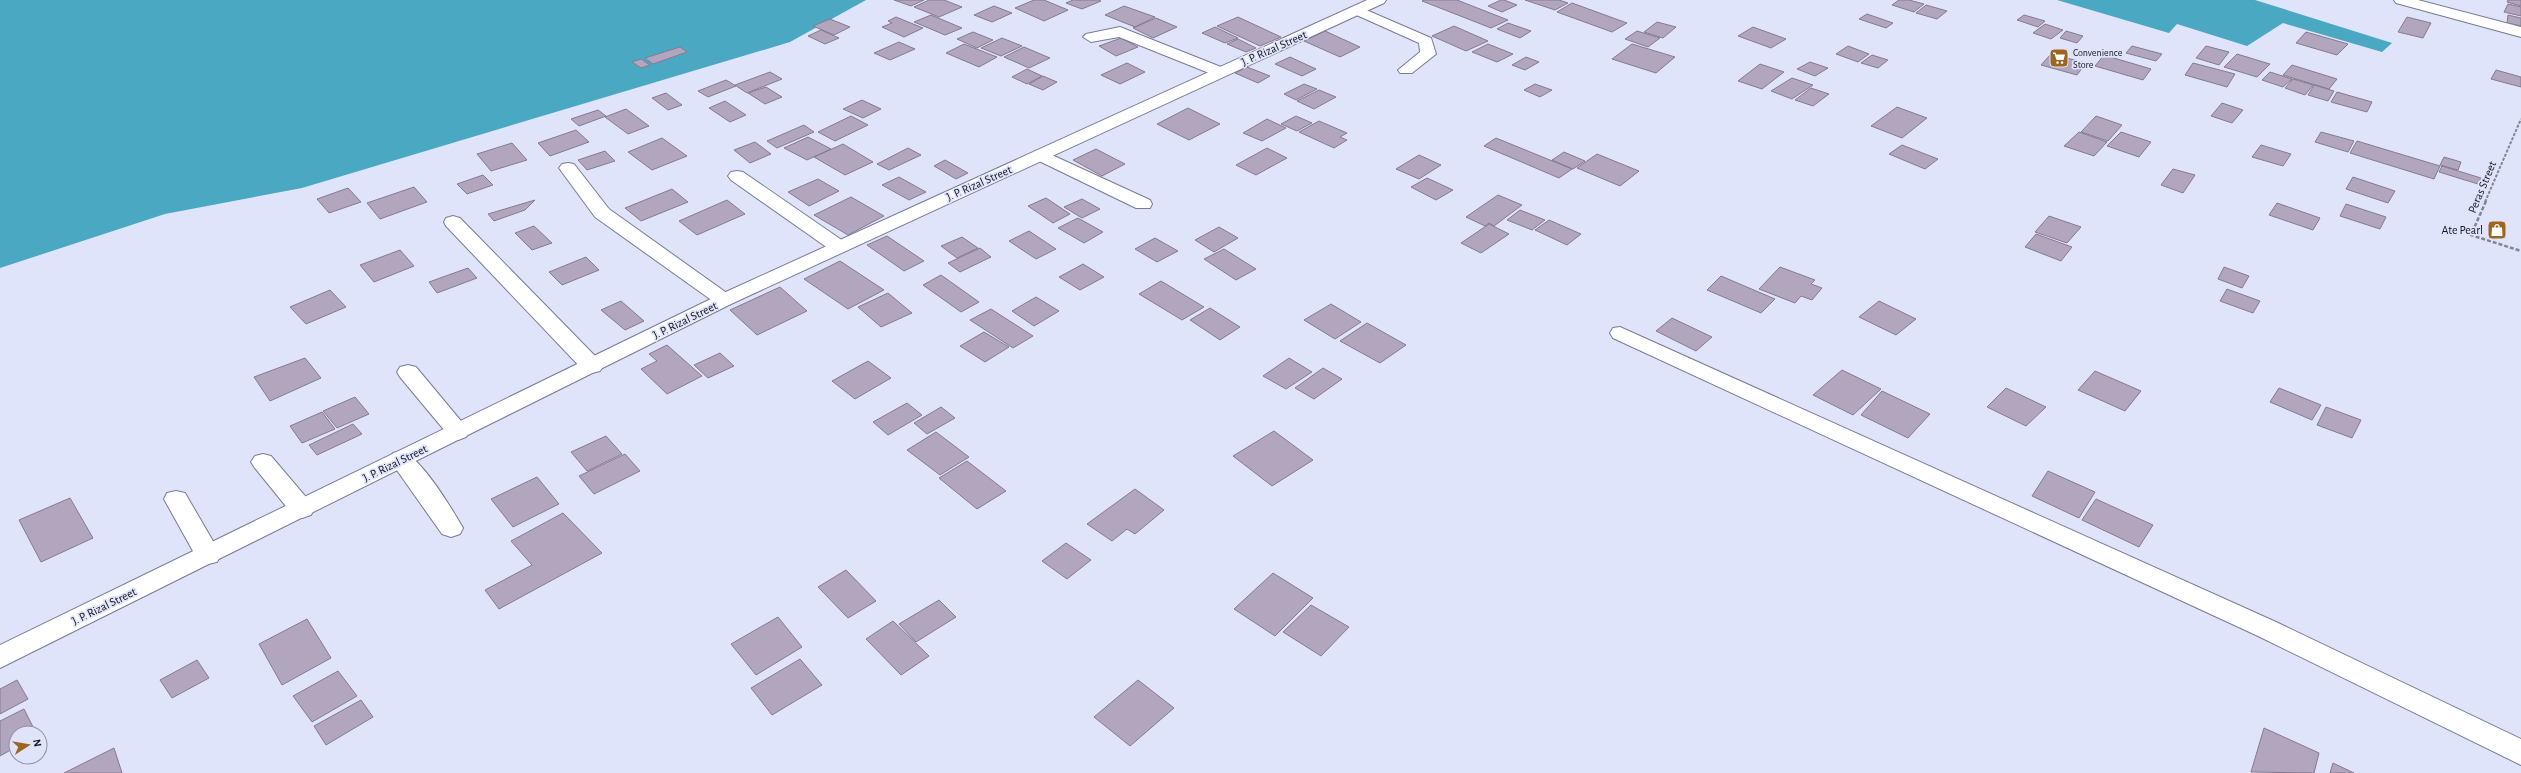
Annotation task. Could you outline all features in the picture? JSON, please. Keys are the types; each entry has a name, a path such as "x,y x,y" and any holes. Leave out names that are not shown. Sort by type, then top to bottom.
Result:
{"main road":[{"name":"J. P. Rizal Street","path":"0,657 724,300 1379,0"},
{"path":"2401,0 2521,32"},
{"path":"1357,10 1426,41 1428,54 1406,70"},
{"path":"1091,37 1120,32 1220,72"},
{"path":"1041,155 1143,204"},
{"path":"568,168 602,213 724,300"},
{"path":"737,176 839,247"},
{"path":"453,222 592,366"},
{"path":"1620,333 2267,629 2521,753"},
{"path":"408,372 458,432"},
{"path":"401,459 412,471 451,528"},
{"path":"263,462 302,508"},
{"path":"176,499 208,554"}],"path":[{"name":"Peras Street","path":"2521,119 2471,235 2521,251"}],"water":[{"path":"0,0 866,0 790,42 302,188 165,214 0,268"},
{"path":"2057,0 2255,0 2392,43 2382,52 2283,23 2247,46 2177,24 2169,33"}],"building":[{"path":"894,0 924,0 911,6"},
{"path":"929,0 944,0 962,7 939,17 914,7"},
{"path":"1034,0 1044,0 1068,10 1044,21 1015,8"},
{"path":"1073,0 1101,1 1082,9 1066,3"},
{"path":"1457,0 1508,20 1491,28 1422,1"},
{"path":"1501,0 1517,5 1502,12 1488,6"},
{"path":"1525,0 1559,0 1568,3 1555,10"},
{"path":"1899,0 1909,0 1924,4 1914,12 1892,5"},
{"path":"2508,0 2521,0 2521,6 2507,2"},
{"path":"1572,3 1627,23 1612,32 1557,12"},
{"path":"2508,4 2521,7 2521,16 2504,12"},
{"path":"1926,5 1947,11 1937,19 1916,13"},
{"path":"994,6 1012,13 992,22 974,15"},
{"path":"1124,6 1155,17 1135,27 1105,15"},
{"path":"1867,14 1893,23 1886,28 1859,19"},
{"path":"931,15 962,28 945,35 914,22"},
{"path":"2024,15 2045,21 2038,27 2017,20"},
{"path":"2508,15 2521,18 2521,26 2507,23"},
{"path":"896,17 923,28 904,37 882,27 892,23 888,21"},
{"path":"1238,17 1281,37 1260,46 1217,26"},
{"path":"2407,17 2431,23 2423,38 2398,32"},
{"path":"1156,18 1177,27 1153,38 1133,28"},
{"path":"830,19 850,27 834,35 813,26"},
{"path":"1657,22 1676,27 1663,38 1644,32"},
{"path":"1508,23 1531,31 1520,38 1497,29"},
{"path":"2045,24 2063,30 2051,39 2033,33"},
{"path":"1454,26 1488,41 1466,51 1432,36"},
{"path":"1215,27 1238,38 1225,43 1202,33"},
{"path":"1753,27 1786,39 1771,48 1738,36"},
{"path":"821,30 839,38 825,44 808,36"},
{"path":"1325,31 1360,47 1340,57 1304,41"},
{"path":"1637,31 1660,38 1648,47 1625,39"},
{"path":"2066,31 2083,36 2077,43 2060,38"},
{"path":"973,32 993,40 977,48 957,39"},
{"path":"2306,32 2348,44 2337,55 2296,43"},
{"path":"1002,38 1022,46 1001,56 981,48"},
{"path":"1121,38 1138,47 1116,56 1099,46"},
{"path":"1238,39 1256,48 1246,52 1227,44"},
{"path":"899,42 915,49 890,60 874,53"},
{"path":"964,44 997,57 979,67 946,53"},
{"path":"1488,44 1513,54 1497,62 1472,52"},
{"path":"1632,44 1675,57 1656,73 1612,59"},
{"path":"1848,46 1869,54 1858,62 1836,54"},
{"path":"2132,46 2162,54 2156,61 2126,53"},
{"path":"2206,46 2229,52 2219,65 2196,58"},
{"path":"680,47 687,52 653,64 645,58"},
{"path":"1024,47 1050,58 1029,68 1004,57"},
{"path":"2051,54 2086,63 2077,75 2041,65"},
{"path":"2237,54 2270,64 2257,77 2224,67"},
{"path":"1872,55 1888,60 1878,68 1861,63"},
{"path":"2104,55 2151,69 2143,80 2095,66"},
{"path":"1290,57 1316,69 1302,76 1275,64"},
{"path":"1526,57 1539,62 1525,70 1512,65"},
{"path":"641,59 650,65 641,68 632,62"},
{"path":"1810,62 1828,68 1815,76 1797,69"},
{"path":"1127,63 1145,72 1120,84 1101,75"},
{"path":"2193,63 2235,74 2227,87 2185,75"},
{"path":"1760,64 1784,72 1762,89 1738,81"},
{"path":"2292,65 2337,79 2329,89 2283,75"},
{"path":"1247,67 1270,76 1258,83 1235,73"},
{"path":"1027,69 1042,76 1027,84 1012,77"},
{"path":"2496,70 2521,77 2521,87 2491,79"},
{"path":"770,72 782,79 747,93 735,85"},
{"path":"2270,72 2292,79 2283,87 2262,80"},
{"path":"1043,76 1057,82 1043,90 1029,84"},
{"path":"1792,78 1813,85 1792,99 1771,91"},
{"path":"2293,79 2313,85 2305,95 2285,88"},
{"path":"726,80 736,86 708,97 698,91"},
{"path":"1304,84 1317,89 1296,100 1284,94"},
{"path":"1535,84 1552,90 1540,97 1524,90"},
{"path":"2314,85 2334,91 2328,101 2308,95"},
{"path":"766,87 782,97 765,104 748,93"},
{"path":"1811,88 1829,94 1813,106 1795,100"},
{"path":"1319,90 1336,97 1314,109 1297,101"},
{"path":"2337,92 2372,102 2367,112 2331,102"},
{"path":"666,93 682,105 668,110 652,98"},
{"path":"862,100 881,109 863,118 843,109"},
{"path":"725,101 746,115 730,122 709,108"},
{"path":"2222,103 2243,110 2232,123 2211,116"},
{"path":"1897,107 1927,118 1902,138 1871,126"},
{"path":"1188,108 1220,124 1189,140 1157,124"},
{"path":"626,109 649,126 628,134 605,117"},
{"path":"598,110 606,116 579,126 571,119"},
{"path":"851,116 868,125 835,141 818,132"},
{"path":"1296,116 1312,123 1297,131 1281,124"},
{"path":"2096,116 2122,125 2108,141 2081,132"},
{"path":"1267,119 1286,128 1262,141 1243,133"},
{"path":"1319,121 1347,133 1340,137 1347,140 1334,148 1299,132"},
{"path":"804,125 814,132 777,148 767,141"},
{"path":"576,130 589,142 550,156 538,143"},
{"path":"2079,132 2107,142 2094,156 2064,146"},
{"path":"2121,132 2151,142 2139,157 2107,146"},
{"path":"2321,132 2354,141 2348,152 2315,142"},
{"path":"808,137 831,149 807,160 784,148"},
{"path":"662,138 687,156 652,170 628,152"},
{"path":"1496,138 1572,169 1559,178 1484,146"},
{"path":"2357,141 2440,166 2434,179 2350,153"},
{"path":"755,142 771,154 750,163 734,150"},
{"path":"512,143 527,160 491,171 477,154"},
{"path":"843,144 873,162 845,175 814,157"},
{"path":"1902,145 1938,159 1925,169 1889,154"},
{"path":"2261,145 2291,154 2283,166 2252,157"},
{"path":"908,148 921,155 889,170 877,164"},
{"path":"1267,148 1287,158 1256,175 1236,165"},
{"path":"1096,149 1125,164 1102,176 1073,160"},
{"path":"605,151 615,161 587,170 578,160"},
{"path":"1564,152 1585,161 1573,169 1552,160"},
{"path":"1597,154 1639,171 1620,186 1577,168"},
{"path":"1419,155 1441,165 1419,179 1396,169"},
{"path":"2444,157 2461,162 2458,170 2440,165"},
{"path":"945,160 968,173 956,179 934,166"},
{"path":"2442,166 2481,178 2478,184 2439,172"},
{"path":"2173,169 2195,175 2183,193 2161,185"},
{"path":"483,175 493,185 467,194 457,184"},
{"path":"899,177 926,192 909,200 882,185"},
{"path":"2353,177 2395,191 2388,203 2346,189"},
{"path":"1427,178 1453,190 1436,200 1411,187"},
{"path":"818,179 839,191 809,206 788,192"},
{"path":"414,187 427,202 380,219 367,203"},
{"path":"348,188 361,202 329,213 317,199"},
{"path":"672,189 688,202 641,221 625,208"},
{"path":"1498,195 1522,205 1494,226 1489,223 1485,226 1466,217"},
{"path":"851,197 884,216 848,235 814,215"},
{"path":"1046,198 1070,214 1053,223 1028,206"},
{"path":"1082,199 1100,209 1082,218 1064,207"},
{"path":"535,200 525,210 494,221 488,214"},
{"path":"727,200 745,214 697,235 679,221"},
{"path":"2277,203 2320,218 2313,230 2269,215"},
{"path":"2346,204 2386,217 2380,229 2340,216"},
{"path":"1520,210 1545,220 1532,230 1507,220"},
{"path":"2049,216 2081,227 2067,243 2035,232"},
{"path":"1078,218 1103,232 1084,243 1058,228"},
{"path":"1549,220 1581,234 1567,245 1535,230"},
{"path":"1489,224 1509,234 1481,253 1461,243"},
{"path":"534,226 552,243 532,250 515,233"},
{"path":"1219,227 1238,238 1214,252 1195,240"},
{"path":"1029,231 1056,249 1036,259 1009,241"},
{"path":"2036,234 2072,247 2061,261 2025,247"},
{"path":"887,236 924,261 904,271 867,245"},
{"path":"962,237 978,248 957,258 941,246"},
{"path":"1155,238 1178,251 1157,262 1135,249"},
{"path":"980,248 991,257 960,272 948,263"},
{"path":"1224,249 1256,269 1236,280 1204,259"},
{"path":"400,250 414,266 374,282 360,265"},
{"path":"586,257 599,270 562,285 549,272"},
{"path":"840,261 884,290 848,309 804,279"},
{"path":"1083,264 1104,277 1080,290 1059,277"},
{"path":"1780,267 1815,280 1811,284 1822,288 1812,300 1801,296 1795,303 1759,289"},
{"path":"2224,267 2249,276 2242,288 2218,279"},
{"path":"468,268 477,278 437,293 429,282"},
{"path":"941,275 979,302 961,312 923,285"},
{"path":"1721,276 1775,299 1761,313 1707,290"},
{"path":"1161,281 1204,307 1182,320 1139,294"},
{"path":"780,287 807,311 757,335 730,310"},
{"path":"2227,289 2260,301 2253,313 2220,301"},
{"path":"330,290 346,307 306,324 290,307"},
{"path":"888,293 912,313 881,327 858,307"},
{"path":"1036,297 1059,311 1034,326 1012,311"},
{"path":"621,301 644,321 625,330 601,310"},
{"path":"1879,301 1916,319 1896,335 1859,317"},
{"path":"1331,304 1361,322 1335,339 1304,320"},
{"path":"1210,308 1240,327 1220,340 1190,320"},
{"path":"991,309 1033,336 1013,348 970,320"},
{"path":"1672,318 1712,337 1696,351 1656,331"},
{"path":"1367,323 1406,345 1380,363 1340,341"},
{"path":"984,332 1009,347 985,362 960,346"},
{"path":"667,345 702,376 667,394 641,369 657,361 649,354"},
{"path":"720,353 734,366 708,378 694,365"},
{"path":"305,358 321,378 270,401 254,377"},
{"path":"1289,358 1312,372 1286,389 1263,376"},
{"path":"868,361 891,378 855,399 832,381"},
{"path":"1323,368 1342,379 1314,399 1295,388"},
{"path":"1842,370 1881,389 1853,415 1813,395"},
{"path":"2095,371 2141,391 2125,411 2078,390"},
{"path":"2006,388 2046,407 2026,426 1987,407"},
{"path":"2279,388 2321,405 2312,420 2270,402"},
{"path":"1882,391 1930,414 1908,438 1861,415"},
{"path":"355,397 369,414 337,428 323,411"},
{"path":"907,403 922,415 888,435 873,422"},
{"path":"941,407 955,418 927,434 914,423"},
{"path":"2326,407 2361,420 2352,438 2317,425"},
{"path":"322,412 335,429 302,443 290,426"},
{"path":"353,424 362,434 317,455 309,445"},
{"path":"1274,431 1313,460 1272,486 1233,456"},
{"path":"936,432 969,457 940,475 907,450"},
{"path":"606,436 622,454 587,471 571,452"},
{"path":"625,454 640,471 594,494 579,476"},
{"path":"967,461 1006,491 977,509 939,478"},
{"path":"2048,471 2095,492 2079,518 2032,496"},
{"path":"537,477 559,504 513,527 491,499"},
{"path":"1135,489 1164,510 1135,534 1127,529 1112,541 1087,524"},
{"path":"70,498 93,538 41,562 19,520"},
{"path":"2096,499 2153,525 2139,547 2082,520"},
{"path":"563,513 602,553 499,609 485,590 532,565 511,541"},
{"path":"1066,543 1091,560 1067,579 1042,561"},
{"path":"846,570 876,601 848,618 818,587"},
{"path":"1273,573 1313,598 1275,636 1234,609"},
{"path":"939,600 956,617 916,642 899,624"},
{"path":"1311,605 1349,627 1321,656 1283,632"},
{"path":"778,617 802,647 756,675 731,644"},
{"path":"307,619 331,658 282,685 259,644"},
{"path":"893,621 929,656 901,675 866,639"},
{"path":"800,659 822,685 772,715 751,688"},
{"path":"197,660 209,678 172,698 160,680"},
{"path":"338,671 357,696 312,722 293,696"},
{"path":"17,680 28,699 0,714 0,689"},
{"path":"1138,680 1174,708 1130,746 1094,717"},
{"path":"361,700 373,717 326,745 314,726"},
{"path":"24,709 32,725 8,725 8,752 0,756 0,721"},
{"path":"2264,728 2319,753 2314,773 2251,772"},
{"path":"114,748 122,773 64,773"},
{"path":"2333,763 2354,773 2330,773"}],"place":[{"name":"Convenience Store","path":"2059,58"},
{"name":"Ate Pearl","path":"2497,230"}]}
